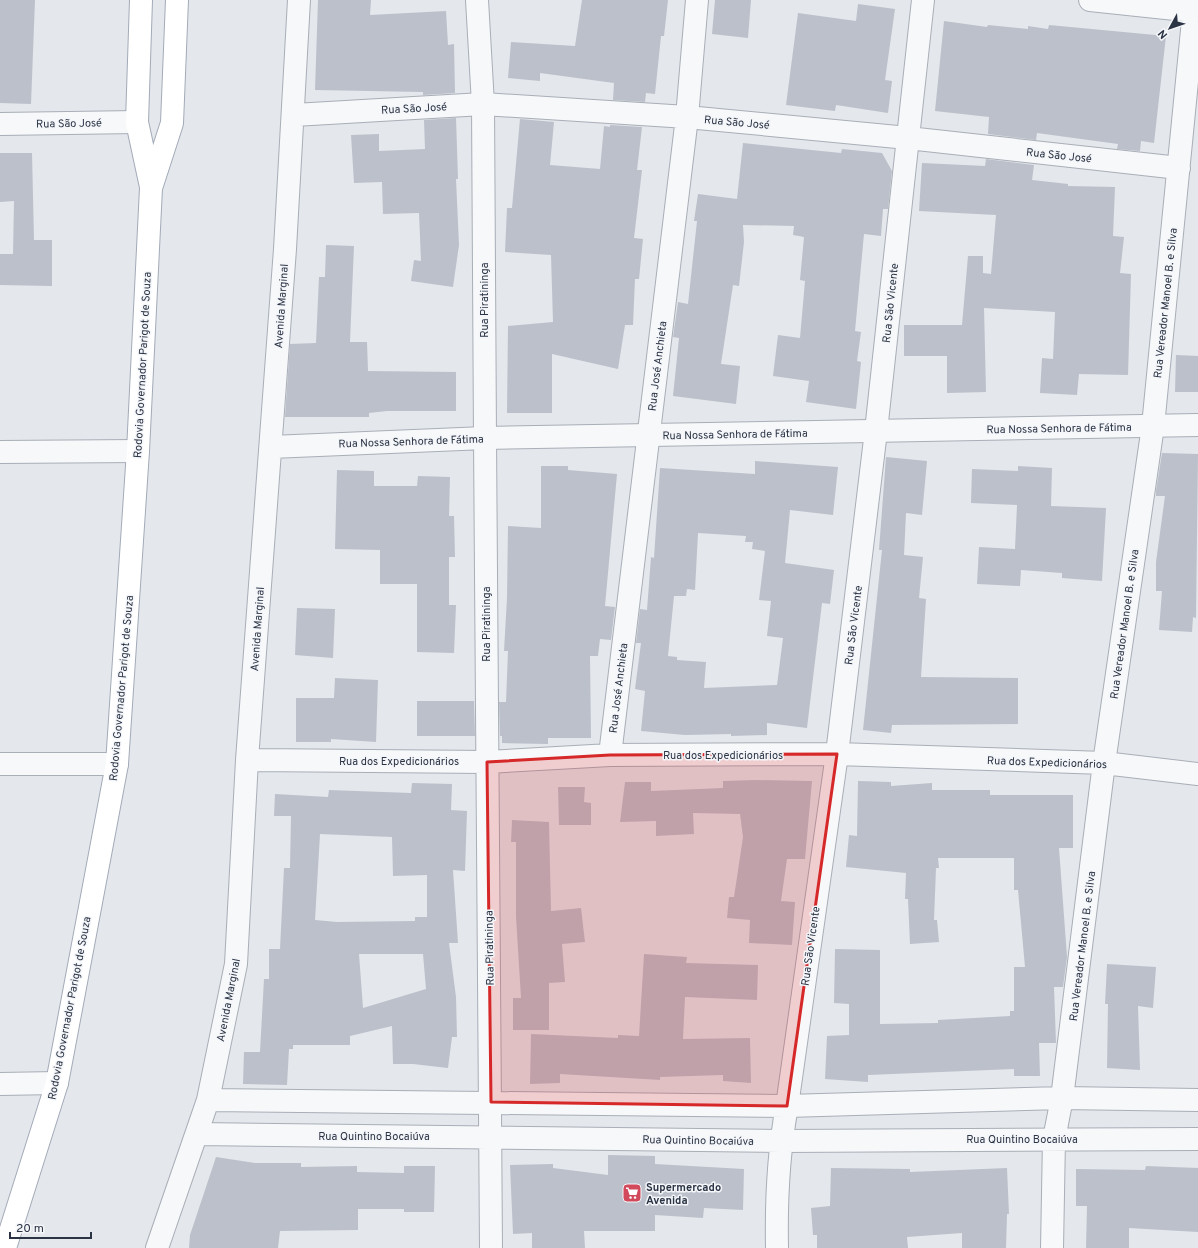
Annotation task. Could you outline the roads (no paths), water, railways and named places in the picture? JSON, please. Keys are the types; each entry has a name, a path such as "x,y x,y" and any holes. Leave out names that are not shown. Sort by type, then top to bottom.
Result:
{"main road":[{"name":"Rodovia Governador Parigot de Souza","path":"141,0 137,122 152,188"},
{"name":"Rodovia Governador Parigot de Souza","path":"5,1248 57,1083 117,764 138,451 152,188 172,122 177,0"}],"street":[{"name":"Avenida Marginal","path":"157,1248 198,1134 208,1100 236,964 247,760 294,115 299,0"},
{"name":"Rua Piratininga","path":"477,0 483,104 491,1248"},
{"name":"Rua José Anchieta","path":"610,755 687,117 697,0"},
{"name":"Rua São Vicente","path":"777,1248 776,1193 781,1141 837,754 876,431 923,0"},
{"path":"1090,0 1194,5"},
{"name":"Rua Vereador Manoel B. e Silva","path":"1052,1248 1054,1139 1062,1098 1104,763 1153,426 1194,5"},
{"name":"Rua São José","path":"294,115 483,104 687,117 908,138 1178,168"},
{"name":"Rua São José","path":"0,124 137,122"},
{"name":"Rua Nossa Senhora de Fátima","path":"271,446 485,438 1198,425"},
{"path":"0,452 138,451"},
{"name":"Rua dos Expedicionários","path":"247,760 487,762 610,755 837,754 1104,763 1198,774"},
{"path":"0,764 117,764"},
{"path":"0,1084 57,1083"},
{"path":"208,1100 787,1106 1062,1098 1198,1100"},
{"name":"Rua Quintino Bocaiúva","path":"198,1134 781,1141 1198,1139"}],"place":[{"name":"Supermercado Avenida","path":"632,1193"}]}
